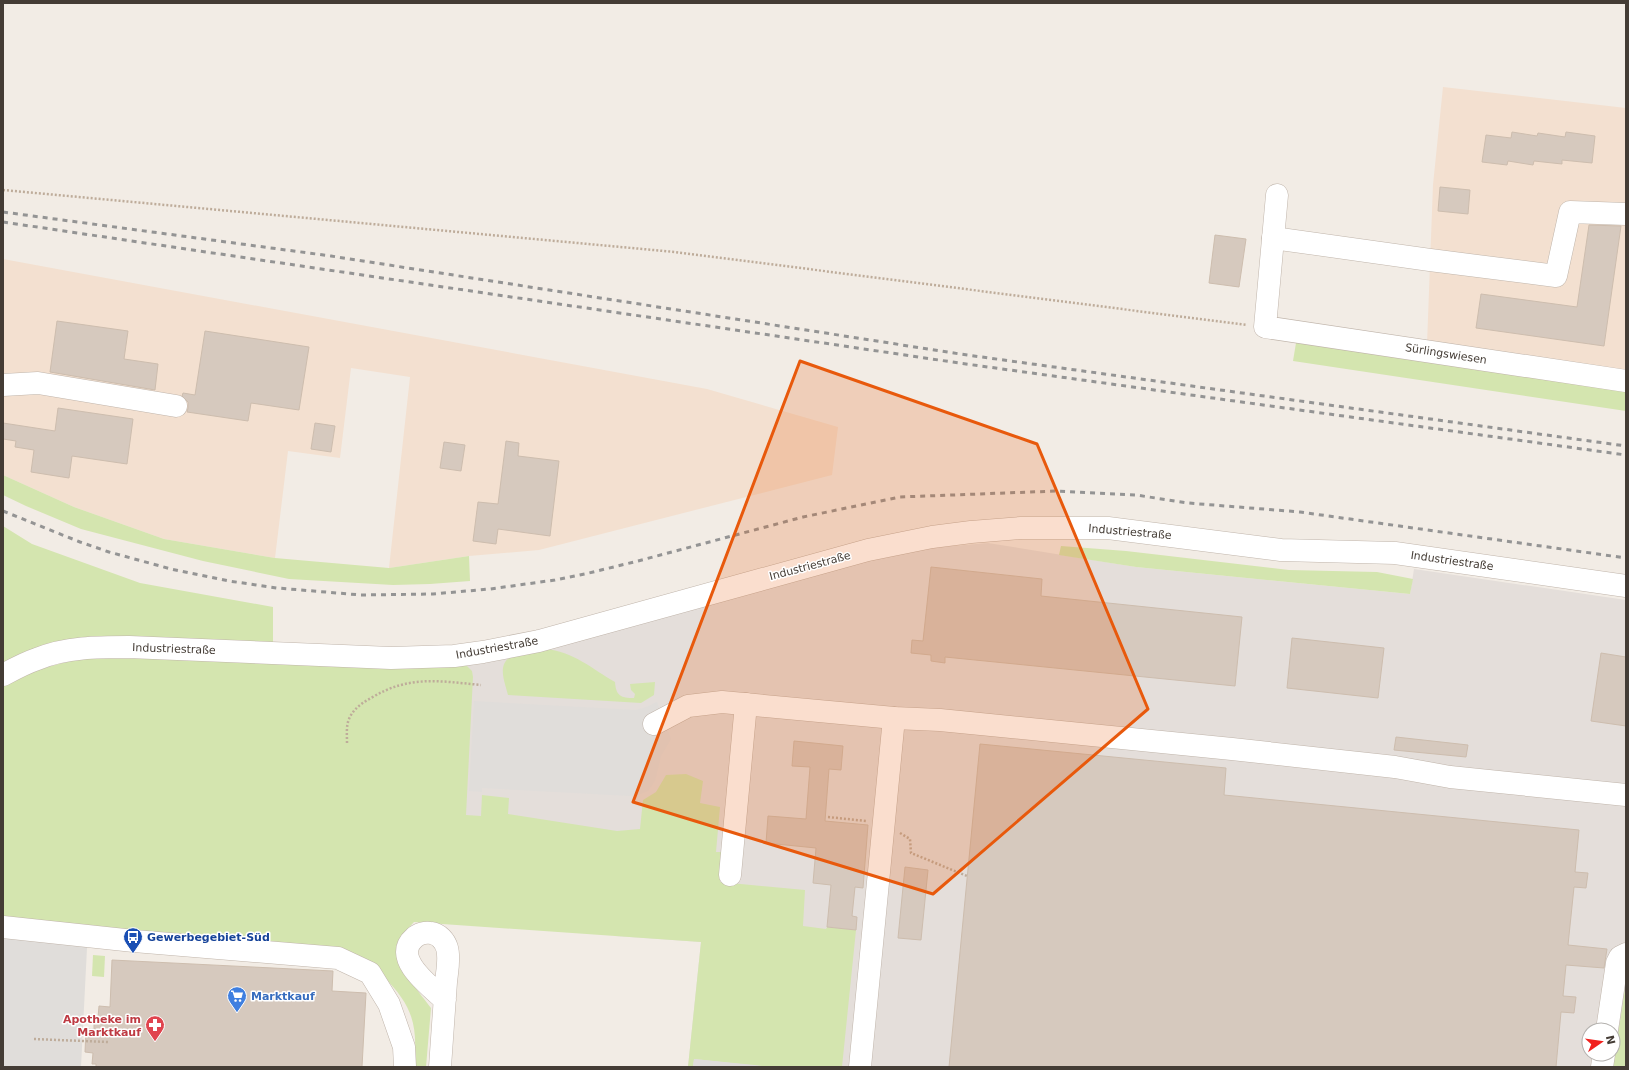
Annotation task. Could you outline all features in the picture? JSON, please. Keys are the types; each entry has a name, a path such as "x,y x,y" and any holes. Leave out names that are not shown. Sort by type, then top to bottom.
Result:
{"street":[{"path":"1265,327 1277,195"},
{"path":"1273,238 1556,276 1570,212 1626,214"},
{"name":"Sürlingswiesen","path":"1265,327 1626,381"},
{"path":"3,385 38,383 176,406"},
{"name":"Industriestraße","path":"3,675 36,659 49,655 71,650 98,647 137,647 391,658 454,656 483,652 539,641 868,550 932,537 1021,528 1108,528 1281,550 1395,553 1626,586"},
{"path":"654,724 684,708 694,705 722,702 894,718 940,720 1239,750 1395,767 1450,777 1626,795"},
{"path":"730,875 746,704"},
{"path":"860,1067 894,718"},
{"path":"3,927 134,941 338,958 370,973 389,1004 404,1047 404,1067"},
{"path":"1608,1022 1617,963 1620,958 1626,954"},
{"path":"440,1067 445,1000"}],"path":[{"path":"3,190 675,252 1265,327"},
{"path":"347,743 348,720 352,713 366,700 389,688 414,682 481,685"},
{"path":"34,1039 108,1042"}],"highlighted area":[{"path":"800,361 1037,444 1148,709 933,894 633,802"}],"shaded area":[{"path":"1443,87 1626,108 1626,372 1427,345 1433,185"},
{"path":"3,259 707,389 838,427 832,475 539,550 469,556 389,568 410,377 351,368 340,458 288,451 275,558 164,539 74,507 3,475"},
{"path":"988,543 1136,567 1410,594 1414,569 1626,600 1626,1067 688,1067 701,942 615,936 425,808 426,667 886,556 929,548"},
{"path":"474,701 636,710 657,702 671,739 661,756 655,781 648,791 638,795 630,796 482,788 482,792 469,791"},
{"path":"3,919 88,928 81,1067 3,1067"},
{"path":"694,1059 754,1065 769,1067 693,1067"}],"green space":[{"path":"1297,337 1626,386 1626,411 1293,361"},
{"path":"3,475 74,507 164,539 275,558 389,568 469,556 470,581 393,585 289,579 203,561 81,529 26,506 3,495"},
{"path":"3,526 32,544 140,583 273,607 273,645 3,665"},
{"path":"1061,546 1126,551 1289,570 1377,572 1413,579 1410,594 1136,567 1059,555"},
{"path":"545,649 565,653 590,666 615,682 618,693 623,697 634,698 635,694 631,690 630,684 655,682 654,695 641,703 508,695 503,674 506,661 510,657"},
{"path":"102,657 466,665 472,671 473,677 466,815 481,816 482,795 509,798 508,814 617,831 640,829 643,800 656,792 666,775 686,774 703,781 700,803 720,807 716,852 722,852 720,882 805,890 803,926 826,929 827,927 856,930 842,1067 769,1067 694,1059 693,1067 688,1067 701,942 414,922 398,941 397,951 399,960 408,978 431,1008 426,1067 414,1067 415,1039 411,1016 401,996 382,975 3,919 3,685 27,674 51,666 75,660"},
{"path":"93,955 105,956 104,977 92,976"},
{"path":"1626,989 1626,1067 1613,1067 1614,1062 1621,1062 1620,1022"}],"building":[{"path":"1512,132 1537,136 1538,133 1565,137 1566,132 1595,136 1592,163 1562,160 1562,164 1534,161 1533,165 1508,161 1507,165 1482,162 1486,135 1511,138"},
{"path":"1440,187 1470,190 1468,214 1438,211"},
{"path":"1589,225 1621,226 1604,346 1476,328 1481,294 1577,307"},
{"path":"1215,235 1246,239 1239,287 1209,283"},
{"path":"57,321 128,331 124,359 158,364 155,390 50,372"},
{"path":"205,331 309,347 299,410 251,403 248,421 187,412 188,402 182,396 183,393 195,395"},
{"path":"58,408 133,419 127,464 72,456 69,478 31,472 34,450 15,447 16,441 3,439 3,423 55,431"},
{"path":"315,423 335,426 331,452 311,449"},
{"path":"506,441 519,443 518,456 559,461 550,536 498,529 496,544 473,541 478,502 498,504"},
{"path":"444,442 465,445 461,471 440,468"},
{"path":"931,567 1042,579 1041,596 1242,617 1235,686 945,657 945,663 931,661 931,655 911,653 912,640 923,641"},
{"path":"1292,638 1384,648 1378,698 1287,688"},
{"path":"1601,653 1626,657 1626,726 1591,721"},
{"path":"1396,737 1468,745 1466,757 1394,750"},
{"path":"794,741 843,746 841,770 829,769 825,821 868,825 863,888 855,887 852,916 857,917 856,930 827,927 831,885 813,883 816,848 766,843 768,816 806,819 810,767 792,766"},
{"path":"980,744 1226,768 1224,795 1579,830 1575,872 1588,873 1586,888 1574,887 1568,945 1607,949 1604,968 1566,965 1563,996 1576,997 1574,1013 1561,1012 1556,1067 949,1067"},
{"path":"905,867 928,870 921,940 898,938"},
{"name":"Marktkauf","path":"112,960 333,971 332,991 366,993 362,1067 96,1067 96,1064 92,1064 93,1053 85,1052 86,1029 94,1029 94,1018 98,1018 99,1006 110,1007"}],"railway":[{"path":"3,212 331,256 960,354 1626,446"},
{"path":"3,222 959,363 1626,455"},
{"path":"3,511 80,542 109,552 171,569 229,581 277,588 361,595 433,594 490,589 555,580 638,561 803,517 900,497 1057,491 1136,495 1188,503 1300,512 1626,558"}],"place":[{"name":"Gewerbegebiet-Süd","path":"133,954"},
{"name":"Marktkauf","path":"237,1013"},
{"name":"Apotheke im Marktkauf","path":"155,1042"}]}
